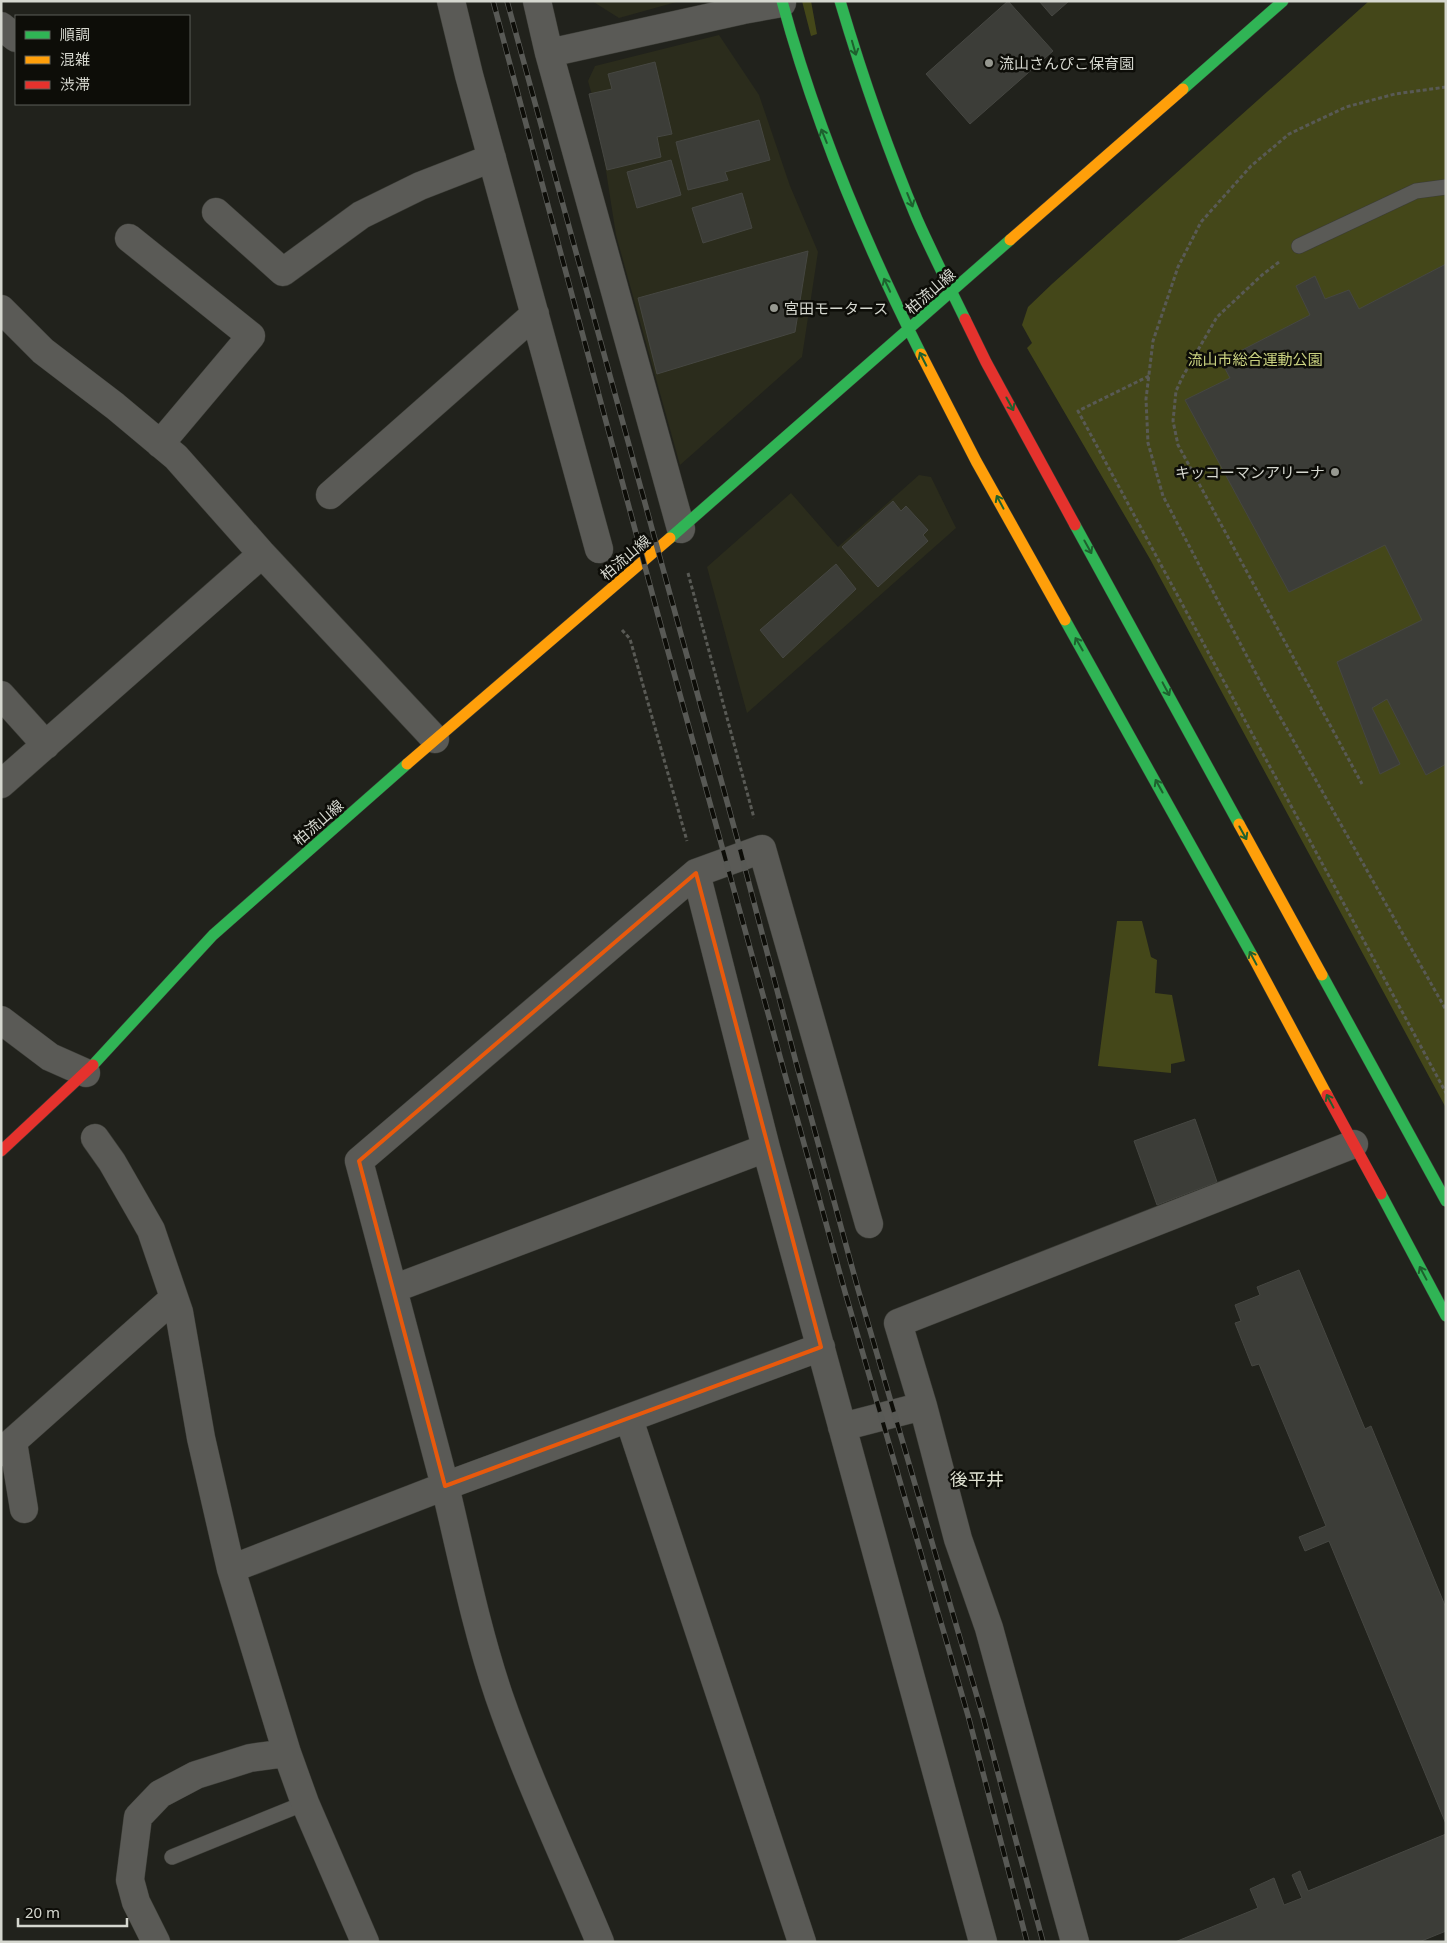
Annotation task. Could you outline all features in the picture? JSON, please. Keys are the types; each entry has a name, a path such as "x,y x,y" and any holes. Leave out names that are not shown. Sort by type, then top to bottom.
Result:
{"street":[{"path":"451,1 599,549"},
{"path":"537,1 549,53 681,529"},
{"path":"840,1 859,66 919,222 986,362 1446,1201"},
{"name":"柏流山線","path":"1,1151 86,1072 212,935 435,739 681,529 953,292 1282,1"},
{"path":"549,53 782,2 822,130 876,261 908,330 1029,556 1183,828 1446,1316"},
{"path":"1,26 15,37"},
{"path":"216,212 283,272 361,215 420,186 492,158"},
{"path":"129,238 251,336 160,444"},
{"path":"1,309 43,351 116,406 176,457 262,554 435,739"},
{"path":"330,495 535,314"},
{"path":"1,784 262,554"},
{"path":"1,695 46,745"},
{"path":"600,1942 530,1776 499,1695 474,1612 445,1486 359,1161 696,873 762,849 869,1224"},
{"path":"696,873 766,1148 983,1942"},
{"path":"1,1020 50,1057 86,1072"},
{"path":"95,1138 112,1162 151,1230 180,1312 201,1438 231,1569 287,1753 305,1803 365,1942"},
{"path":"1075,1942 989,1628 958,1540 923,1406 898,1323 1354,1144"},
{"path":"393,1289 766,1148"},
{"path":"24,1509 7,1447 174,1298"},
{"path":"231,1569 445,1486 821,1348"},
{"path":"842,1427 923,1406"},
{"path":"629,1420 802,1942"},
{"path":"156,1942 136,1902 130,1880 138,1817 160,1794 196,1775 250,1758 287,1753"}],"lane":[{"path":"1299,246 1416,191 1446,187"},
{"path":"172,1857 305,1803"}],"path":[{"path":"1446,87 1395,94 1346,107 1288,134 1251,166 1201,222 1178,267 1153,341 1146,398 1148,443 1163,496 1267,694 1446,1010"},
{"path":"1299,246 1262,275 1217,317 1176,391 1174,421 1178,446 1362,784"},
{"path":"1149,376 1078,411 1446,1093"},
{"path":"688,573 762,849"},
{"path":"622,630 630,640 696,873"}],"highlighted area":[{"path":"696,873 821,1347 445,1486 359,1161"}],"shaded area":[{"path":"592,1 680,1 619,18"},
{"path":"719,35 759,95 790,186 818,252 802,357 680,465 616,235 597,113 588,81 595,66"},
{"path":"919,475 931,477 956,528 747,713 707,567 791,493 838,547"}],"green space":[{"path":"802,1 811,1 817,34 811,36"},
{"name":"流山市総合運動公園","path":"1369,1 1446,1 1446,1108 1150,559 1027,348 1032,343 1022,325 1028,307 1052,284"},
{"path":"1117,921 1142,921 1151,957 1157,960 1155,993 1172,995 1185,1061 1171,1064 1171,1073 1098,1066"}],"building":[{"name":"流山さんぴこ保育園","path":"1008,1 1053,51 970,124 926,74"},
{"path":"1039,1 1069,1 1052,16"},
{"path":"655,62 672,134 657,137 661,157 607,170 589,94 612,89 608,74"},
{"path":"759,120 770,160 725,172 728,180 688,190 676,142"},
{"path":"671,160 681,195 637,208 627,172"},
{"path":"742,193 752,228 703,243 692,208"},
{"path":"808,251 795,332 657,374 638,298"},
{"name":"キッコーマンアリーナ","path":"1446,264 1446,764 1426,775 1387,699 1372,708 1400,764 1380,774 1337,662 1422,620 1385,545 1289,592 1185,400 1230,378 1221,361 1310,315 1296,286 1315,276 1325,299 1349,290 1359,309"},
{"path":"893,501 901,511 906,506 928,530 923,535 928,541 878,587 842,547"},
{"path":"836,564 856,589 783,658 760,630"},
{"path":"1195,1119 1217,1182 1157,1205 1134,1141"},
{"path":"1299,1270 1365,1429 1371,1426 1446,1608 1446,1824 1329,1541 1305,1551 1299,1537 1326,1526 1259,1364 1252,1366 1235,1323 1241,1321 1235,1305 1260,1295 1257,1287"},
{"path":"1446,1834 1446,1931 1419,1942 1175,1942 1258,1908 1250,1889 1274,1878 1284,1905 1302,1898 1292,1875 1300,1871 1308,1891"}],"railway":[{"path":"493,1 658,615 845,1292 969,1719 1027,1942"},
{"path":"507,1 737,838 858,1289 983,1717 1043,1942"}],"traffic: fast":[{"path":"782,1 825,137 880,268 921,354"},
{"path":"840,1 866,84 895,165 923,232 965,319"},
{"path":"1183,89 1283,1"},
{"path":"670,538 1010,240"},
{"path":"1075,525 1239,824"},
{"path":"1065,620 1253,957"},
{"path":"93,1065 213,935 407,764"},
{"path":"1322,975 1446,1201"},
{"path":"1381,1194 1446,1316"}],"traffic: slow":[{"path":"1010,240 1183,89"},
{"path":"921,354 976,461 1065,620"},
{"path":"407,764 670,538"},
{"path":"1239,824 1322,975"},
{"path":"1253,957 1327,1095"}],"traffic: jam":[{"path":"965,319 986,362 1075,525"},
{"path":"1,1151 93,1065"},
{"path":"1327,1095 1381,1194"}],"place":[{"name":"流山さんぴこ保育園","path":"989,63"},
{"name":"宮田モータース","path":"774,308"},
{"name":"キッコーマンアリーナ","path":"1335,472"}],"district":[{"name":"後平井","path":"977,1479"}]}
